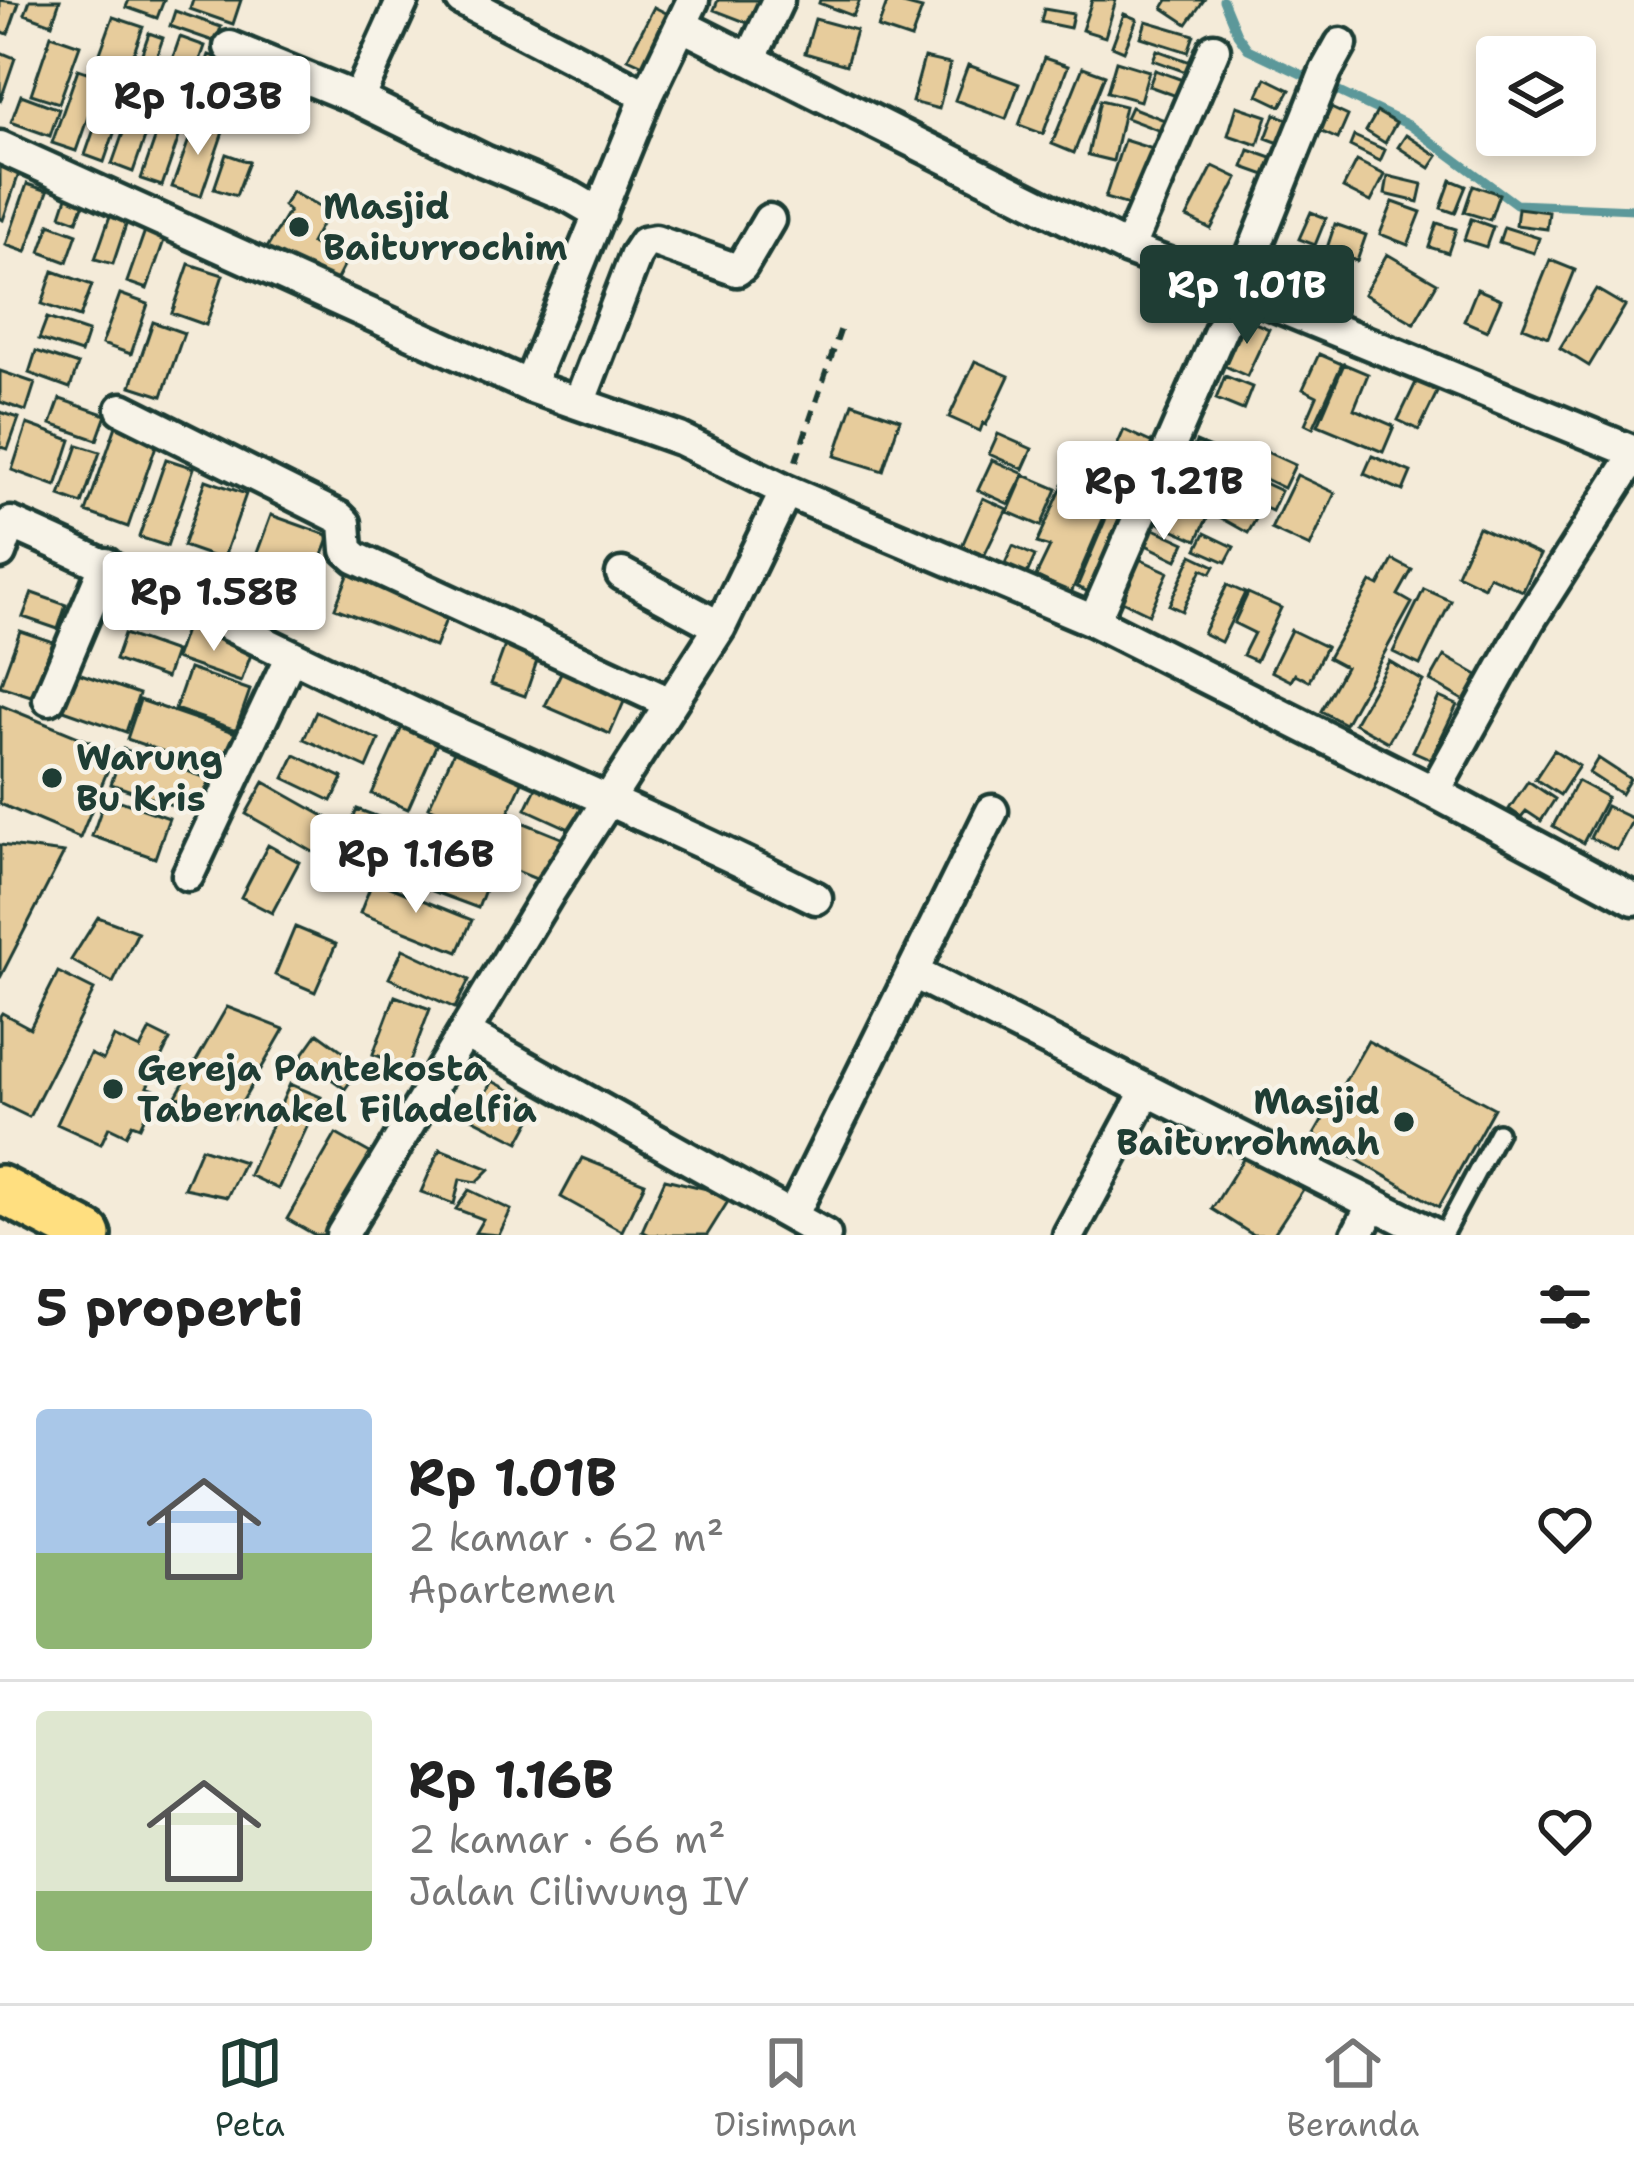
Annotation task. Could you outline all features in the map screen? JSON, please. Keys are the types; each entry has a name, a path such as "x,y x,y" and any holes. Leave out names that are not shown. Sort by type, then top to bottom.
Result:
{"main road":[{"path":"0,1189 88,1235"}],"street":[{"path":"358,98 403,0"},
{"path":"462,0 647,96"},
{"path":"749,60 778,0"},
{"path":"529,386 647,96 687,12 749,60 1128,249 1634,454 1624,491 1529,621 1434,793"},
{"path":"230,47 358,98 600,214"},
{"path":"1128,249 1214,49"},
{"path":"1094,621 1328,70"},
{"path":"0,147 529,386 680,439 786,491 1094,621 1634,898"},
{"path":"579,403 644,243 655,241 737,270 769,220"},
{"path":"122,409 344,520 346,550 356,559 670,703"},
{"path":"342,1235 608,798 720,627 786,491"},
{"path":"0,554 6,521 816,898"},
{"path":"49,699 106,564"},
{"path":"622,574 720,627"},
{"path":"188,875 292,656"},
{"path":"792,1216 992,811"},
{"path":"914,973 1439,1235"},
{"path":"465,1033 825,1235"},
{"path":"1069,1235 1146,1092"},
{"path":"1357,1235 1373,1204"}],"lane":[{"path":"1439,1235 1498,1132"}],"path":[{"path":"786,491 841,328"}],"building":[{"path":"0,0 19,3 8,34 0,31"},
{"path":"30,0 60,0 52,24 25,14"},
{"path":"129,0 164,0 157,18 126,7"},
{"path":"193,0 241,0 233,24 190,9"},
{"path":"718,0 763,0 753,25 714,10"},
{"path":"820,0 860,0 853,16"},
{"path":"888,0 922,9 911,39 878,28"},
{"path":"1092,0 1116,0 1105,37 1082,30"},
{"path":"1168,0 1204,0 1187,24 1163,8"},
{"path":"654,7 678,19 652,69 628,58"},
{"path":"1044,9 1073,14 1070,28 1041,22"},
{"path":"175,11 221,27 216,42 170,26"},
{"path":"1124,14 1137,19 1124,51 1112,46"},
{"path":"113,17 143,27 130,64 100,53"},
{"path":"815,19 856,30 846,65 805,53"},
{"path":"1146,21 1194,35 1188,52 1141,37"},
{"path":"149,33 163,38 155,61 141,56"},
{"path":"51,35 80,45 59,103 31,94"},
{"path":"180,37 205,46 190,89 165,80"},
{"path":"1157,50 1190,62 1186,72 1153,60"},
{"path":"0,52 15,58 0,102"},
{"path":"209,55 223,60 206,108 192,103"},
{"path":"924,58 950,64 939,109 912,102"},
{"path":"1044,58 1068,66 1043,134 1019,125"},
{"path":"1116,61 1149,71 1140,101 1107,92"},
{"path":"138,64 160,72 153,92 131,85"},
{"path":"968,65 1019,84 1006,119 955,100"},
{"path":"1083,67 1105,75 1074,153 1052,144"},
{"path":"232,68 252,75 238,116 217,108"},
{"path":"78,69 102,77 76,151 52,143"},
{"path":"1155,70 1188,82 1182,98 1149,86"},
{"path":"1266,78 1290,90 1281,106 1258,95"},
{"path":"109,86 128,93 104,162 85,155"},
{"path":"21,95 59,109 50,136 11,122"},
{"path":"135,99 156,106 133,172 112,164"},
{"path":"1100,100 1125,106 1113,161 1088,155"},
{"path":"167,104 188,111 162,186 141,179"},
{"path":"1237,106 1267,116 1258,145 1228,135"},
{"path":"1131,107 1175,124 1171,135 1126,118"},
{"path":"1331,108 1348,116 1338,139 1320,131"},
{"path":"1377,112 1396,123 1385,143 1366,131"},
{"path":"1275,114 1302,125 1293,148 1266,138"},
{"path":"196,120 224,129 201,196 172,187"},
{"path":"1406,135 1438,156 1430,168 1398,147"},
{"path":"1354,136 1385,150 1380,161 1350,146"},
{"path":"1124,140 1156,150 1138,208 1105,198"},
{"path":"1249,150 1277,160 1271,177 1243,167"},
{"path":"226,154 249,162 236,196 214,189"},
{"path":"0,158 22,165 3,220 0,219"},
{"path":"1357,161 1385,175 1371,202 1343,188"},
{"path":"1213,166 1238,178 1211,229 1187,217"},
{"path":"1388,176 1422,184 1418,202 1385,194"},
{"path":"1451,180 1466,186 1455,213 1441,208"},
{"path":"27,184 48,191 26,252 6,245"},
{"path":"1473,185 1499,194 1490,220 1464,212"},
{"name":"Masjid Baiturrochim","path":"292,192 328,212 311,243 347,260 333,287 267,248 289,211 283,206"},
{"path":"68,194 85,200 77,221 61,215"},
{"path":"1393,202 1421,212 1408,245 1380,234"},
{"path":"1518,208 1549,212 1547,229 1516,225"},
{"path":"1311,212 1326,218 1315,245 1299,239"},
{"path":"111,213 128,219 113,264 95,259"},
{"path":"1471,219 1493,227 1486,247 1464,240"},
{"path":"1437,223 1456,229 1448,253 1429,247"},
{"path":"50,224 77,234 67,262 40,252"},
{"path":"1335,224 1366,235 1357,261 1326,251"},
{"path":"147,225 167,232 147,289 127,282"},
{"path":"1504,227 1539,238 1534,253 1499,242"},
{"path":"1387,254 1437,283 1414,323 1364,294"},
{"path":"1550,260 1575,270 1548,337 1523,327"},
{"path":"189,264 223,275 206,325 172,313"},
{"path":"53,271 92,285 80,317 42,304"},
{"path":"1477,289 1501,299 1487,331 1464,321"},
{"path":"1596,289 1625,306 1589,366 1560,348"},
{"path":"120,294 148,304 131,354 102,344"},
{"path":"47,318 88,332 81,353 39,339"},
{"path":"1246,319 1269,329 1247,376 1225,366"},
{"path":"153,322 184,333 162,396 131,386"},
{"path":"36,351 78,365 70,388 29,373"},
{"path":"1319,354 1342,364 1313,428 1305,424 1317,396 1303,389"},
{"path":"975,361 1009,376 980,431 949,417"},
{"path":"1344,364 1368,374 1354,409 1394,426 1383,452 1318,425"},
{"path":"0,371 35,383 26,411 0,402"},
{"path":"1421,372 1442,382 1419,430 1398,420"},
{"path":"1225,376 1252,387 1243,410 1216,399"},
{"path":"60,399 106,415 97,440 51,424"},
{"path":"853,403 900,419 883,471 835,456"},
{"path":"0,412 19,418 8,449 0,447"},
{"path":"27,424 71,440 56,486 12,470"},
{"path":"116,426 158,440 128,527 86,512"},
{"path":"1124,430 1159,446 1147,471 1113,455"},
{"path":"998,434 1032,449 1023,469 989,454"},
{"path":"1196,442 1241,461 1232,482 1222,478 1219,485 1184,471"},
{"path":"78,445 100,452 82,504 60,496"},
{"path":"1260,449 1295,465 1284,488 1249,471"},
{"path":"1372,456 1411,472 1403,491 1364,474"},
{"path":"166,459 194,468 167,546 139,537"},
{"path":"992,460 1024,474 1009,504 978,490"},
{"path":"1082,464 1119,479 1109,502 1072,486"},
{"path":"1242,473 1281,491 1272,511 1233,493"},
{"path":"1024,475 1057,489 1041,526 1008,512"},
{"path":"1297,475 1335,493 1310,547 1271,529"},
{"path":"206,480 246,494 223,560 183,546"},
{"path":"1063,485 1109,505 1071,593 1036,576 1050,547 1037,543"},
{"path":"1221,489 1261,510 1248,533 1216,515 1222,503 1216,499"},
{"path":"1174,491 1212,508 1197,540 1159,523"},
{"path":"1115,497 1140,508 1098,596 1077,587"},
{"path":"983,498 1007,509 983,558 961,548"},
{"path":"271,515 330,536 312,585 253,564"},
{"path":"1150,527 1185,543 1177,560 1142,543"},
{"path":"1478,527 1540,555 1523,591 1489,576 1484,587 1457,574"},
{"path":"1205,533 1234,547 1226,562 1197,549"},
{"path":"1013,546 1035,556 1025,578 1003,568"},
{"path":"1192,555 1215,566 1211,573 1202,569 1182,611 1169,605"},
{"path":"1137,558 1168,572 1149,614 1118,599"},
{"path":"1393,560 1412,570 1398,595 1412,603 1345,724 1321,711 1345,667 1328,658 1371,582 1379,586"},
{"path":"349,573 449,612 435,647 335,608"},
{"path":"1227,585 1245,593 1221,642 1203,633"},
{"path":"1424,589 1451,601 1420,665 1393,652"},
{"path":"32,593 66,605 58,629 23,617"},
{"path":"1248,593 1281,608 1256,661 1243,655 1254,633 1234,623"},
{"path":"186,627 253,649 241,682 175,659"},
{"path":"1291,630 1326,647 1309,681 1295,674 1291,681 1271,671"},
{"path":"20,631 53,642 34,697 0,686"},
{"path":"124,634 175,652 166,678 115,660"},
{"path":"508,637 541,649 525,696 491,684"},
{"path":"1444,656 1483,678 1468,703 1430,681"},
{"path":"1389,661 1423,681 1388,742 1354,723"},
{"path":"566,662 629,690 610,734 545,706"},
{"path":"189,669 250,690 236,730 175,709"},
{"path":"75,672 139,694 126,732 61,709"},
{"path":"1439,697 1457,705 1431,759 1413,751"},
{"path":"140,700 239,734 225,773 127,739"},
{"name":"Warung Bu Kris","path":"0,705 115,752 80,838 0,804"},
{"path":"316,712 379,740 367,768 304,739"},
{"path":"403,725 438,741 408,809 372,794"},
{"path":"456,747 524,778 497,838 429,807"},
{"path":"123,749 210,779 198,814 111,784"},
{"path":"1554,750 1579,766 1560,795 1535,779"},
{"path":"295,755 343,778 332,801 284,778"},
{"path":"1598,758 1630,779 1621,794 1589,773"},
{"path":"544,771 592,792 574,831 526,809"},
{"path":"1528,781 1555,799 1541,821 1526,811 1521,817 1509,809"},
{"path":"1577,781 1607,797 1583,843 1553,826"},
{"path":"264,782 333,821 315,853 246,814"},
{"path":"106,796 169,818 155,858 92,836"},
{"path":"1606,806 1633,819 1617,850 1590,838"},
{"path":"357,809 496,861 478,908 339,856"},
{"path":"522,822 564,839 546,883 504,866"},
{"path":"0,845 64,853 0,978"},
{"path":"268,845 299,862 272,913 241,897"},
{"path":"373,880 472,920 458,952 360,913"},
{"path":"98,917 138,932 113,983 71,960"},
{"path":"295,927 336,944 315,992 275,975"},
{"path":"403,949 469,980 455,1008 389,978"},
{"path":"58,972 94,990 29,1117 0,1103 0,1016 30,1028"},
{"path":"395,996 430,1009 408,1067 373,1054"},
{"path":"227,1007 284,1029 233,1118 176,1096"},
{"name":"Gereja Pantekosta Tabernakel Filadelfia","path":"150,1030 170,1040 147,1087 157,1091 140,1127 132,1124 126,1135 109,1127 101,1144 57,1124 90,1054 103,1060 114,1037 140,1049"},
{"path":"318,1033 362,1065 345,1089 301,1057"},
{"name":"Masjid Baiturrohmah","path":"1368,1041 1494,1108 1439,1207 1314,1135"},
{"path":"492,1081 539,1105 519,1142 472,1118"},
{"path":"290,1084 321,1097 278,1189 249,1175"},
{"path":"336,1134 379,1158 335,1235 315,1235 287,1219"},
{"path":"201,1148 244,1162 227,1197 184,1188"},
{"path":"440,1149 490,1169 477,1182 460,1179 454,1204 421,1192"},
{"path":"1247,1153 1304,1188 1273,1235 1253,1235 1212,1209"},
{"path":"582,1158 645,1183 622,1231 561,1197"},
{"path":"665,1179 732,1195 707,1235 642,1231"},
{"path":"469,1190 511,1210 499,1235 475,1233 483,1219 456,1209"}],"waterway":[{"path":"1223,0 1248,49 1409,125 1516,204 1634,209"}],"place":[{"name":"Masjid Baiturrochim","path":"299,227"},
{"name":"Warung Bu Kris","path":"52,778"},
{"name":"Gereja Pantekosta Tabernakel Filadelfia","path":"113,1089"},
{"name":"Masjid Baiturrohmah","path":"1404,1122"}]}
